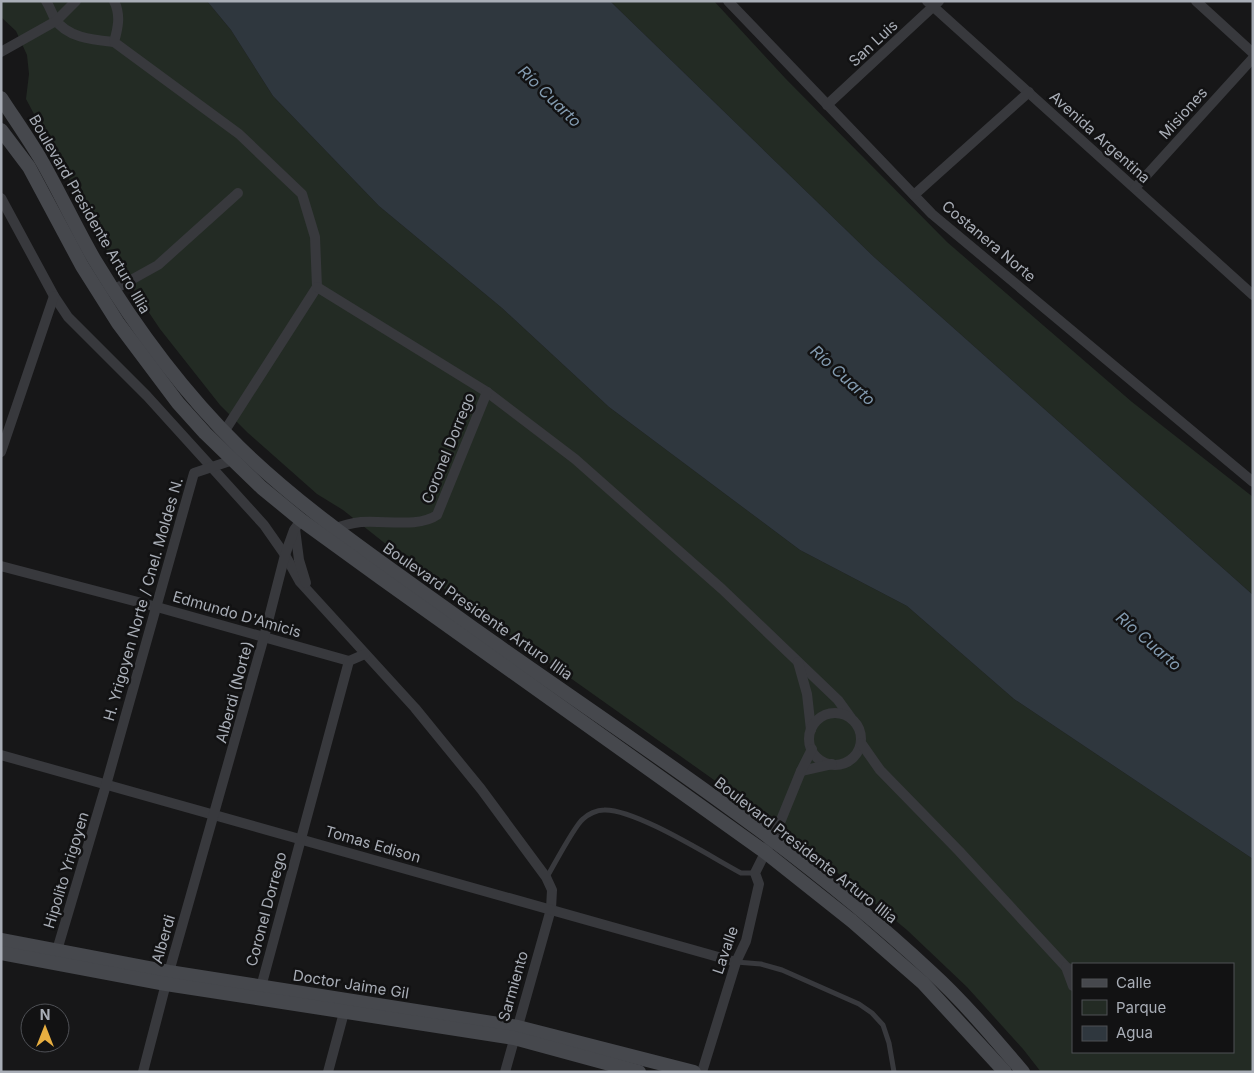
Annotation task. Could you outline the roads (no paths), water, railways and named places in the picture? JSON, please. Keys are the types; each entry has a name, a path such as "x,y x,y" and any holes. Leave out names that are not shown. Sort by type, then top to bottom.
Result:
{"main road":[{"name":"Boulevard Presidente Arturo Illia","path":"1,98 41,160 68,212 129,316 189,394 224,432 238,456 262,488 298,524 321,534 861,910 932,973 1023,1072"},
{"name":"Boulevard Presidente Arturo Illia","path":"1,130 29,167 78,259 118,323 178,403 238,456 334,529 717,799 923,983 1005,1072"},
{"name":"Doctor Jaime Gil","path":"1,940 56,957"},
{"name":"Doctor Jaime Gil","path":"1,953 56,957 168,978 516,1032 694,1072"},
{"name":"Doctor Jaime Gil","path":"168,978 261,987 346,1005"},
{"name":"Doctor Jaime Gil","path":"516,1032 639,1072"}],"street":[{"path":"46,1 56,21 71,33 90,40 114,42 239,134 302,194 315,237 317,287 224,432"},
{"path":"1,52 56,21 76,1"},
{"path":"114,1 119,23 114,42"},
{"name":"Costanera Norte","path":"728,1 932,214 1251,477"},
{"path":"1196,1 1253,53"},
{"name":"San Luis","path":"827,105 933,3"},
{"name":"Avenida Argentina","path":"933,3 1028,92 1253,295"},
{"name":"Misiones","path":"1135,188 1253,58"},
{"path":"914,195 1028,92"},
{"path":"113,290 158,265 238,193"},
{"path":"1,198 54,296 68,317 147,396 264,525 285,555 300,582 415,708 481,789 546,877"},
{"path":"317,287 487,392 575,459 722,588 838,700 860,729 861,743 856,755 849,761 841,764 832,764 801,771"},
{"path":"1,452 54,296"},
{"name":"Coronel Dorrego","path":"321,534 346,524 362,522 420,522 430,520 438,515 487,392"},
{"name":"H. Yrigoyen Norte / Cnel. Moldes N.","path":"106,786 194,474 238,456"},
{"path":"298,524 298,560 308,591"},
{"name":"Alberdi (Norte)","path":"215,815 285,555 298,524"},
{"name":"Edmundo D'Amicis","path":"1,566 157,607 348,661"},
{"path":"348,661 365,654"},
{"name":"Coronel Dorrego","path":"261,987 348,661"},
{"path":"798,661 807,694 811,730"},
{"path":"832,764 824,762 812,749 809,737 811,730 820,717 828,714 844,714 851,718"},
{"path":"861,743 880,770 959,851 1069,969 1072,982"},
{"name":"Lavalle","path":"702,1072 736,962 746,941 756,900 758,884 755,872 812,749"},
{"name":"Tomas Edison","path":"1,755 736,962"},
{"path":"856,755 880,770"},
{"name":"Hipolito Yrigoyen","path":"56,957 106,786"},
{"name":"Alberdi","path":"143,1072 215,815"},
{"name":"Sarmiento","path":"506,1072 551,909 552,890 546,877"},
{"path":"328,1072 346,1005"}],"lane":[{"path":"546,877 581,820 591,813 602,810 621,812 657,827 741,873 755,872"},
{"path":"736,962 761,964 782,970 859,1004 872,1013 884,1025 894,1072"}],"water":[{"name":"Río Cuarto","path":"207,1 610,1 874,257 1253,595 1253,859 1014,699 907,606 800,550 609,407 502,308 379,206 273,96 231,30"}]}
